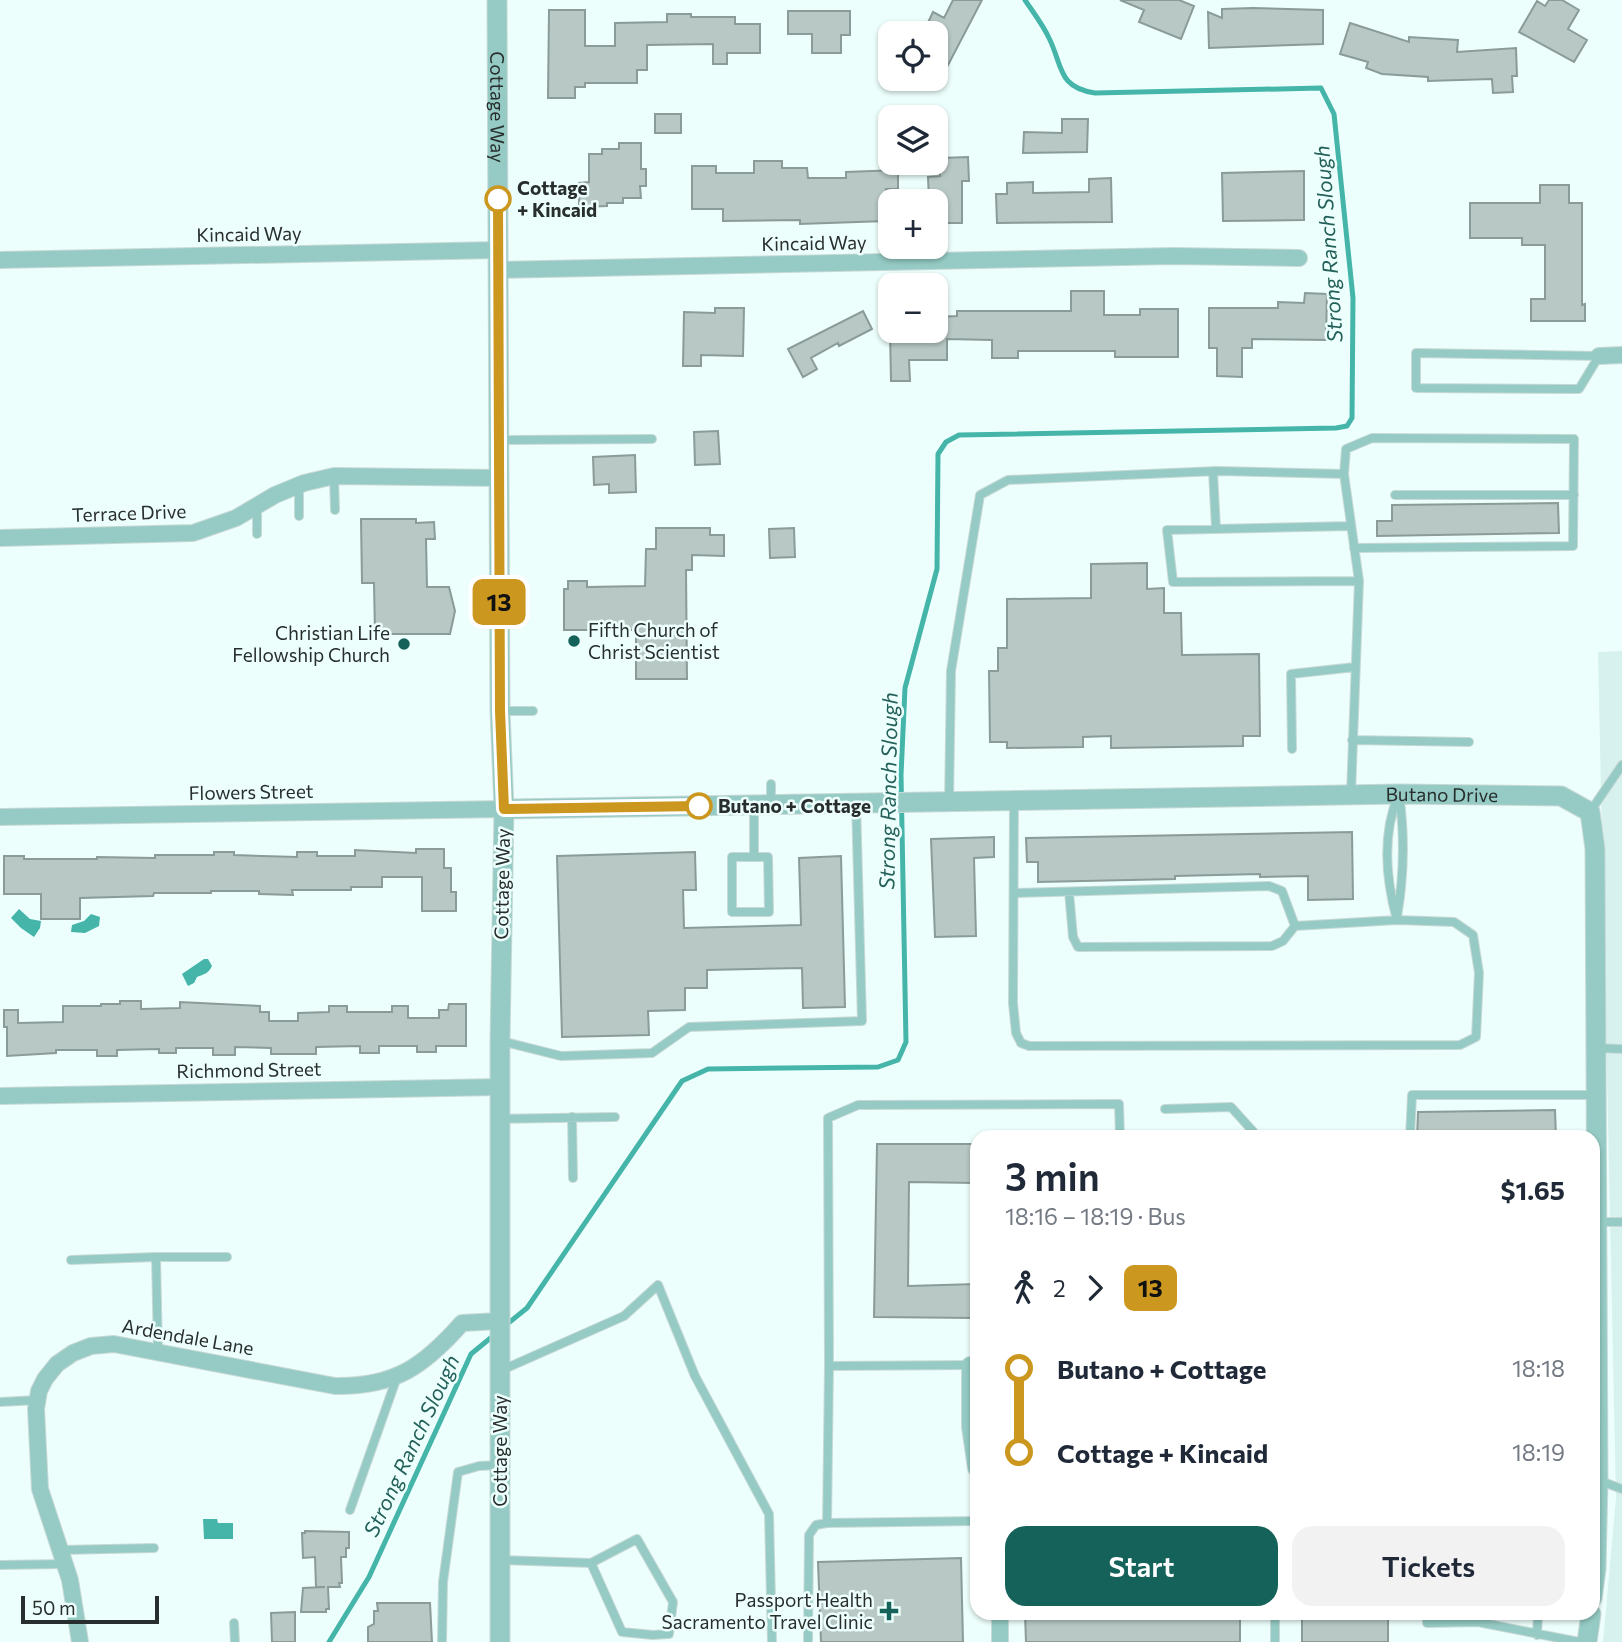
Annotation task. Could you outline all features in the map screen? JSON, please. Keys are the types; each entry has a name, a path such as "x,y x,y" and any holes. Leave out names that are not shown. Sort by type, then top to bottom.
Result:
{"street":[{"name":"Cottage Way","path":"497,0 500,711 504,809 499,1119 500,1642"},
{"name":"Kincaid Way","path":"0,260 498,250"},
{"name":"Kincaid Way","path":"498,270 1173,256 1299,258"},
{"path":"1599,356 1622,355"},
{"name":"Terrace Drive","path":"0,538 178,535 222,524 299,485 349,474 499,478"},
{"name":"Butano Drive","path":"504,809 1399,794 1562,796 1590,812"},
{"name":"Flowers Street","path":"0,817 504,809"},
{"path":"1590,812 1595,849 1595,1130"},
{"name":"Richmond Street","path":"0,1096 500,1087"},
{"name":"Ardendale Lane","path":"80,1642 71,1580 40,1489 36,1409 45,1379 57,1364 73,1353 92,1346 114,1344 335,1386 368,1385 397,1377 421,1364 438,1350 462,1323 499,1321"},
{"path":"1000,1620 1000,1642"},
{"path":"1587,1642 1590,1620"}],"lane":[{"path":"1416,353 1599,356 1578,389 1416,388 1416,353"},
{"path":"1351,795 1359,582 1343,474 1346,449 1372,438 1574,439 1573,545 1354,548"},
{"path":"499,440 652,439"},
{"path":"1213,471 1216,529"},
{"path":"949,802 951,671 980,495 1008,480 1213,471 1343,474"},
{"path":"334,476 335,510"},
{"path":"299,485 299,516"},
{"path":"1395,495 1574,495"},
{"path":"257,506 257,534"},
{"path":"1351,526 1167,530 1173,582 1359,582"},
{"path":"1292,750 1291,674 1355,667"},
{"path":"500,711 533,711"},
{"path":"1352,740 1469,741"},
{"path":"1590,812 1622,765"},
{"path":"754,857 762,805 771,784"},
{"path":"1397,920 1388,887 1388,871 1390,816 1399,794"},
{"path":"1397,920 1403,822 1399,794"},
{"path":"1014,801 1013,1003 1016,1033 1021,1043 1028,1046 1460,1045 1476,1037 1479,973 1473,935 1454,922 1397,920 1295,926 1283,941 1272,946 1078,947 1073,937 1069,892"},
{"path":"500,1041 561,1056 652,1053 689,1027 862,1021 856,803"},
{"path":"732,857 754,857 768,857 769,912 732,912 732,857"},
{"path":"1388,871 1402,872"},
{"path":"1014,893 1269,886 1282,891 1295,926"},
{"path":"1595,1048 1622,1049"},
{"path":"1410,1130 1412,1095 1595,1095"},
{"path":"827,1523 828,1118 858,1105 1119,1104 1120,1130"},
{"path":"1165,1109 1231,1107 1252,1130"},
{"path":"499,1119 615,1116"},
{"path":"572,1117 573,1178"},
{"path":"1600,1215 1622,1222"},
{"path":"71,1260 227,1257"},
{"path":"156,1258 158,1352"},
{"path":"500,1365 624,1316 658,1284 695,1376 769,1514 772,1642"},
{"path":"829,1366 970,1365"},
{"path":"350,1510 397,1377"},
{"path":"0,1402 38,1400"},
{"path":"442,1642 443,1581 458,1472 479,1466 500,1465"},
{"path":"1600,1482 1622,1489"},
{"path":"808,1642 808,1535 816,1525 970,1521"},
{"path":"500,1560 591,1563 637,1539 673,1602 669,1634 622,1633 591,1563"},
{"path":"0,1565 154,1548"},
{"path":"1275,1620 1275,1642"},
{"path":"1427,1620 1427,1623 1478,1622 1579,1642"},
{"path":"1537,1635 1538,1620"},
{"path":"234,1623 235,1642"}],"shaded area":[{"path":"1622,651 1622,1642 1603,1642 1616,1498 1598,652"}],"water":[{"path":"19,909 30,919 41,921 34,937 11,918"},
{"path":"91,914 100,917 99,926 85,933 71,932 72,925 84,921"},
{"path":"208,959 212,966 188,986 182,974"},
{"path":"203,1519 233,1523 233,1539 204,1539"}],"building":[{"path":"953,0 982,0 948,65 948,21 929,21 933,12 944,18"},
{"path":"1120,0 1179,0 1194,6 1181,39 1139,22 1144,10"},
{"path":"1549,0 1562,0 1579,10 1568,29 1587,40 1574,62 1519,32 1537,1 1545,6"},
{"path":"1222,9 1323,10 1323,44 1209,48 1208,12 1222,18"},
{"path":"549,10 585,10 585,46 615,46 615,23 667,22 667,14 735,17 735,24 760,24 760,53 727,53 727,64 713,64 713,44 647,45 647,70 637,70 637,83 585,83 585,87 575,87 575,98 548,98"},
{"path":"788,11 850,11 850,35 841,35 841,53 812,53 812,34 788,34"},
{"path":"1350,23 1409,42 1409,37 1458,40 1457,52 1516,48 1517,76 1512,76 1513,92 1493,93 1492,79 1428,81 1428,77 1382,74 1366,68 1368,62 1340,54"},
{"path":"655,114 681,114 681,133 655,133"},
{"path":"1062,119 1088,119 1087,152 1023,153 1024,132 1062,133"},
{"path":"619,143 641,143 641,169 646,169 646,186 640,186 641,198 623,198 623,203 607,203 607,206 579,207 579,183 589,182 589,154 602,154 602,149 619,149"},
{"path":"968,157 969,181 962,181 962,223 948,223 948,189 928,189 928,177 948,175 948,158"},
{"path":"754,161 782,161 782,168 807,168 808,178 846,178 846,172 878,171 878,175 898,175 898,189 878,189 878,221 800,224 800,220 723,221 723,209 692,209 692,166 716,166 716,173 754,173"},
{"path":"1304,171 1304,220 1223,221 1222,173"},
{"path":"1111,178 1112,222 997,223 996,194 1007,194 1007,183 1033,182 1033,193 1089,192 1089,179"},
{"path":"1540,185 1569,185 1569,203 1582,203 1582,305 1585,304 1585,321 1531,321 1531,299 1545,299 1545,245 1522,245 1522,238 1470,238 1470,203 1540,203"},
{"path":"1071,291 1104,291 1104,315 1140,315 1140,309 1178,309 1178,357 1115,357 1115,351 1018,351 1018,358 992,358 992,340 948,339 948,316 957,316 957,311 1071,311"},
{"path":"1305,293 1327,294 1326,340 1252,339 1252,348 1242,348 1242,377 1217,376 1217,348 1209,348 1209,308 1278,308 1278,302 1304,303"},
{"path":"715,308 744,308 743,356 701,355 701,366 683,366 684,312 715,313"},
{"path":"863,311 872,329 811,358 817,369 803,377 788,349"},
{"path":"890,343 947,343 947,360 909,360 910,381 891,381"},
{"path":"718,431 720,464 695,465 694,432"},
{"path":"635,455 636,492 609,493 609,484 594,485 593,457"},
{"path":"1558,503 1559,533 1377,536 1377,521 1392,521 1392,505"},
{"path":"361,519 416,519 416,523 434,522 435,539 426,539 427,587 449,587 455,611 450,634 375,634 374,583 362,583"},
{"path":"656,528 710,528 710,535 724,535 724,556 692,555 692,570 686,570 687,679 636,679 636,630 564,630 564,589 568,589 568,581 587,581 587,587 645,586 646,549 656,549"},
{"path":"794,528 795,557 770,558 769,529"},
{"path":"1147,563 1147,589 1164,588 1164,613 1181,613 1182,655 1259,654 1260,736 1243,736 1243,746 1111,748 1111,736 1083,737 1083,747 1007,748 1007,742 990,742 989,671 998,671 998,648 1007,648 1007,599 1091,598 1091,564"},
{"path":"1352,832 1353,899 1308,900 1308,876 1260,877 1260,874 1038,882 1038,862 1027,862 1026,838"},
{"path":"994,837 994,857 974,858 976,936 935,937 931,839"},
{"path":"416,849 444,849 444,868 451,868 451,892 456,892 456,911 422,911 422,877 382,877 382,887 292,890 293,895 259,894 259,891 211,891 80,898 80,919 41,919 41,894 4,894 4,856 24,856 24,859 155,858 155,855 214,855 214,852 234,852 234,855 297,857 297,852 317,852 317,856 355,856 355,850 416,853"},
{"path":"695,852 696,890 683,890 684,928 801,925 799,858 841,856 845,1007 803,1008 802,968 707,970 707,988 685,988 685,1010 648,1011 649,1035 562,1037 557,856"},
{"path":"120,1001 141,1001 141,1009 180,1008 180,1002 260,1006 260,1012 269,1012 269,1021 298,1021 298,1013 329,1012 329,1006 347,1006 347,1012 392,1012 392,1006 408,1006 408,1018 439,1018 439,1010 448,1010 449,1004 466,1004 466,1046 436,1046 436,1052 417,1052 417,1046 379,1046 379,1053 360,1053 360,1046 316,1047 316,1054 271,1054 271,1048 235,1047 235,1055 213,1055 213,1048 176,1048 176,1053 159,1053 159,1049 117,1050 117,1056 97,1056 97,1050 56,1050 56,1053 7,1056 4,1010 18,1010 18,1023 63,1022 63,1006 101,1006 120,1004"},
{"path":"1555,1110 1556,1130 1417,1130 1418,1112"},
{"path":"877,1144 970,1144 970,1183 909,1182 908,1286 970,1284 970,1318 874,1317"},
{"path":"349,1532 349,1548 346,1548 346,1557 341,1557 342,1583 339,1583 340,1587 328,1587 329,1609 326,1609 326,1612 301,1612 303,1588 325,1587 316,1587 315,1557 303,1558 302,1533"},
{"path":"961,1558 963,1642 821,1642 818,1562"},
{"path":"377,1603 430,1603 432,1642 368,1642 368,1627 374,1624 374,1611 378,1611"},
{"path":"295,1612 295,1642 272,1642 271,1613"},
{"path":"1025,1620 1240,1620 1240,1642 1026,1642"},
{"path":"1302,1620 1388,1620 1388,1642 1302,1642"}],"waterway":[{"name":"Strong Ranch Slough","path":"506,1325 527,1308 682,1081 708,1069 878,1067 898,1060 906,1042 901,775 905,688 937,569 938,454 946,442 959,435 1336,428 1347,426 1352,418 1353,298 1334,114 1321,88 1095,93 1083,90 1074,86 1063,74 1047,33 1025,0"},
{"name":"Strong Ranch Slough","path":"329,1642 369,1577 471,1354 493,1336"}],"bus line":[{"name":"13","path":"498,199 500,711 504,809 699,806"}],"place":[{"name":"Cottage + Kincaid","path":"498,199"},
{"name":"Fifth Church of Christ Scientist","path":"574,641"},
{"name":"Christian Life Fellowship Church","path":"404,644"},
{"name":"Butano + Cottage","path":"699,806"},
{"name":"Passport Health Sacramento Travel Clinic","path":"889,1611"}]}
